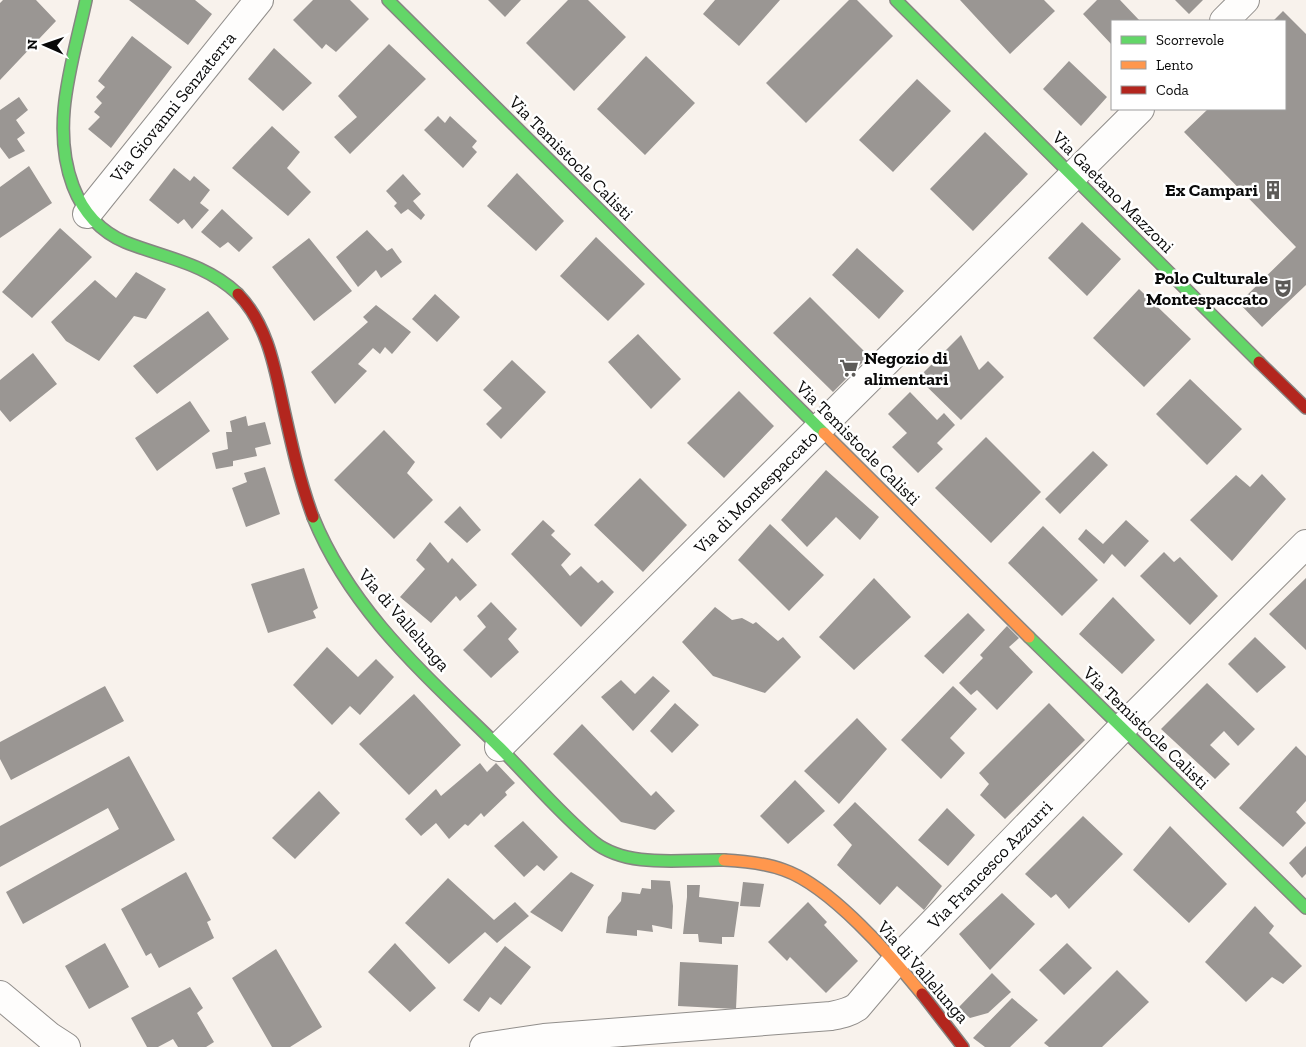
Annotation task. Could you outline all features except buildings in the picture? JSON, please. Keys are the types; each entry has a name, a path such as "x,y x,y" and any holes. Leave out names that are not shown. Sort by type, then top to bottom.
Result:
{"street":[{"name":"Via di Vallelunga","path":"86,0 64,102 62,129 67,173 77,198 87,214 100,228 112,236 199,267 226,282 243,298 262,329 272,356 299,469 312,513 334,561 358,599 425,675 578,828 611,853 636,859 737,862 784,869 807,880 896,961 964,1047"},
{"name":"Via Giovanni Senzaterra","path":"87,214 259,0"},
{"name":"Via Temistocle Calisti","path":"388,0 1121,729 1306,908"},
{"name":"Via Gaetano Mazzoni","path":"896,0 1306,408"},
{"path":"1225,20 1245,0"},
{"name":"Via di Montespaccato","path":"499,748 1139,110"},
{"name":"Via Francesco Azzurri","path":"484,1047 544,1038 844,1014 857,1007 896,961 1121,729 1306,544"},
{"path":"1,999 66,1047"}],"traffic: fast":[{"path":"86,0 70,70 64,116 66,163 77,195 93,220 116,238 198,268 212,275 238,294"},
{"path":"388,0 824,433"},
{"path":"896,0 1259,362"},
{"path":"313,517 329,552 349,584 370,614 394,642 557,808 594,842 623,856 639,859 656,861 724,860"},
{"path":"1029,637 1306,908"}],"traffic: slow":[{"path":"824,433 1029,637"},
{"path":"724,860 754,863 777,868 802,878 840,906 859,924 922,994"}],"traffic: jam":[{"path":"238,294 257,319 269,348 304,491 313,517"},
{"path":"1259,362 1306,408"},
{"path":"922,994 963,1047"}],"place":[{"name":"Ex Campari","path":"1273,190"},
{"name":"Polo Culturale Montespaccato","path":"1283,288"},
{"name":"Negozio di alimentari","path":"849,368"}]}
